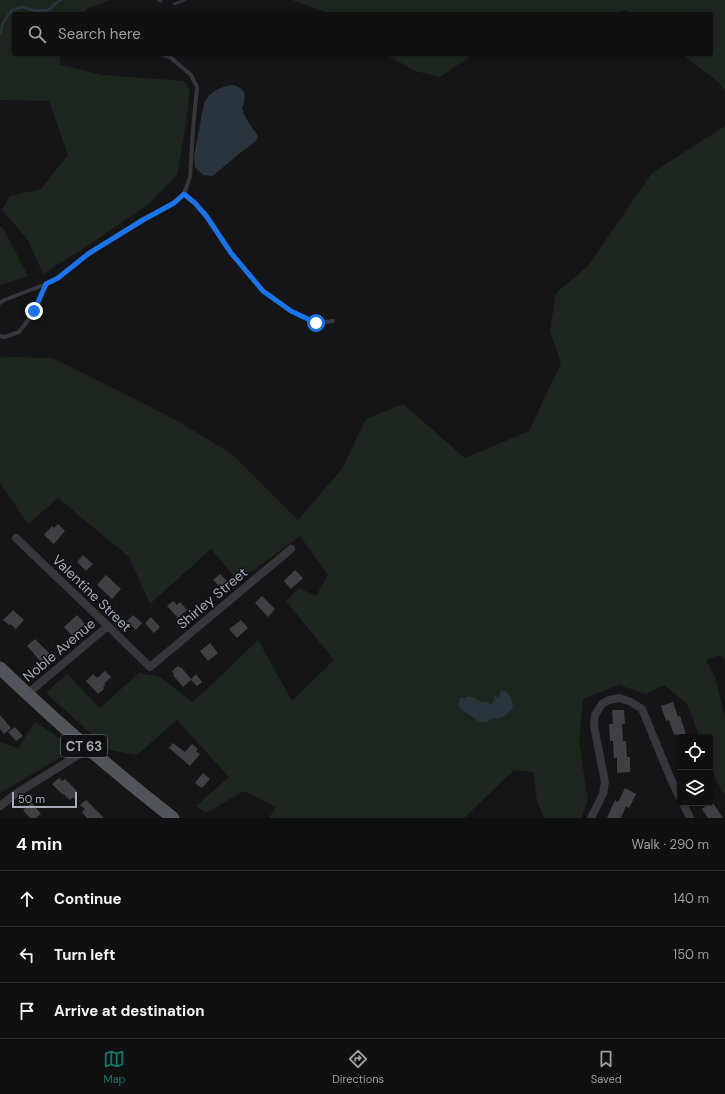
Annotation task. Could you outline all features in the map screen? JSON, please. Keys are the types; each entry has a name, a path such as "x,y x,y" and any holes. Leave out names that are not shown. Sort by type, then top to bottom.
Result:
{"main road":[{"name":"CT 63","path":"0,668 88,749 173,818"}],"street":[{"name":"Valentine Street","path":"16,538 150,668"},
{"name":"Shirley Street","path":"150,668 291,549"},
{"name":"Noble Avenue","path":"27,694 108,626"},
{"path":"591,818 603,794 605,782 594,726 595,715 602,704 609,700 620,698 631,702 642,709 677,792"},
{"path":"1,805 14,795 88,749"},
{"path":"684,806 690,818"}],"lane":[{"path":"0,303 58,278 88,254 174,203 184,194 190,177 197,87 192,75 170,57 167,56"},
{"path":"184,194 195,203 207,217 231,253 263,291 291,311 316,323 334,321"},
{"path":"0,336 4,337 19,332 34,311 46,284"}],"shaded area":[{"path":"0,0 111,0 88,8 85,12 12,12 12,56 60,56 60,65 103,75 184,81 190,90 177,175 146,206 43,274 28,240 2,210 10,196 41,189 68,155 49,101 0,100"},
{"path":"292,0 725,0 725,92 719,83 685,56 713,56 713,12 628,12 626,10 618,12 326,12"},
{"path":"389,56 469,56 440,77 415,71"},
{"path":"232,85 243,90 245,100 242,108 243,112 258,136 256,141 214,175 203,175 195,167 194,156 204,103 209,95 216,90"},
{"path":"725,126 725,660 719,655 706,660 716,679 725,719 725,796 713,772 713,734 699,734 687,704 664,685 646,694 619,685 583,699 579,743 588,800 581,818 544,818 537,801 533,772 514,770 464,818 269,818 276,807 244,791 206,813 196,806 229,777 177,720 137,755 109,750 46,693 67,674 100,708 139,673 160,677 192,702 258,640 292,701 334,660 286,601 299,588 316,596 328,575 300,536 238,581 211,549 150,604 129,557 58,498 28,524 0,483 0,357 53,358 176,420 232,454 298,520 342,469 366,419 403,404 465,458 529,431 561,363 550,331 556,293 588,266 652,173"},
{"path":"0,226 3,228 28,276 0,285"},
{"path":"501,691 505,691 511,697 513,707 502,717 480,722 462,710 458,705 461,697 464,698 469,696 482,702 487,702 491,705 494,700 494,696 499,697"},
{"path":"35,722 64,741 63,756 0,793 0,742 18,748"}],"building":[{"path":"58,524 65,531 54,544 44,535 52,526 54,528"},
{"path":"83,555 93,564 86,571 77,562"},
{"path":"295,570 303,578 291,589 284,581"},
{"path":"220,574 230,584 223,590 213,580"},
{"path":"106,575 121,589 112,599 97,585"},
{"path":"262,596 275,609 268,617 255,603"},
{"path":"173,601 177,605 180,602 187,610 178,618 167,606"},
{"path":"13,610 24,620 16,629 3,620"},
{"path":"77,615 85,624 72,636 64,627"},
{"path":"133,615 142,623 136,630 127,621"},
{"path":"151,617 160,627 154,633 145,623"},
{"path":"241,620 248,628 237,638 229,629"},
{"path":"35,639 50,654 41,662 27,646"},
{"path":"210,643 218,653 208,661 200,651"},
{"path":"178,666 180,668 181,667 191,679 196,674 202,682 197,686 191,680 183,687 173,675 174,674 172,671"},
{"path":"105,671 111,677 104,684 104,689 98,694 86,681 93,674 97,678"},
{"path":"673,702 678,717 680,716 686,734 674,735 669,720 666,721 661,706"},
{"path":"612,710 624,710 625,724 622,724 623,741 626,741 627,757 630,757 630,772 617,773 617,758 614,758 613,741 610,741 609,724 613,724"},
{"path":"0,715 11,728 4,734 0,729"},
{"path":"15,727 23,736 16,741 8,732"},
{"path":"173,743 185,752 192,744 198,749 196,751 200,754 190,766 169,748"},
{"path":"203,773 210,779 202,788 195,783"},
{"path":"59,778 62,781 65,779 77,791 77,802 73,797 70,800 64,794 63,795 52,784"},
{"path":"625,788 636,794 629,808 626,806 621,818 607,818 615,800 618,802"},
{"path":"86,800 104,818 87,818 82,812 85,809 80,805"},
{"path":"32,803 41,814 36,818 30,818 23,810"},
{"path":"713,803 723,818 708,818 702,809 713,806"}],"waterway":[{"path":"0,33 3,23 12,10 22,7 36,11 49,10 61,0"},
{"path":"174,4 185,0"}],"route":[{"path":"34,311 46,284 58,278 88,254 174,203 184,194 195,203 207,217 231,253 263,291 291,311 316,323"}]}
